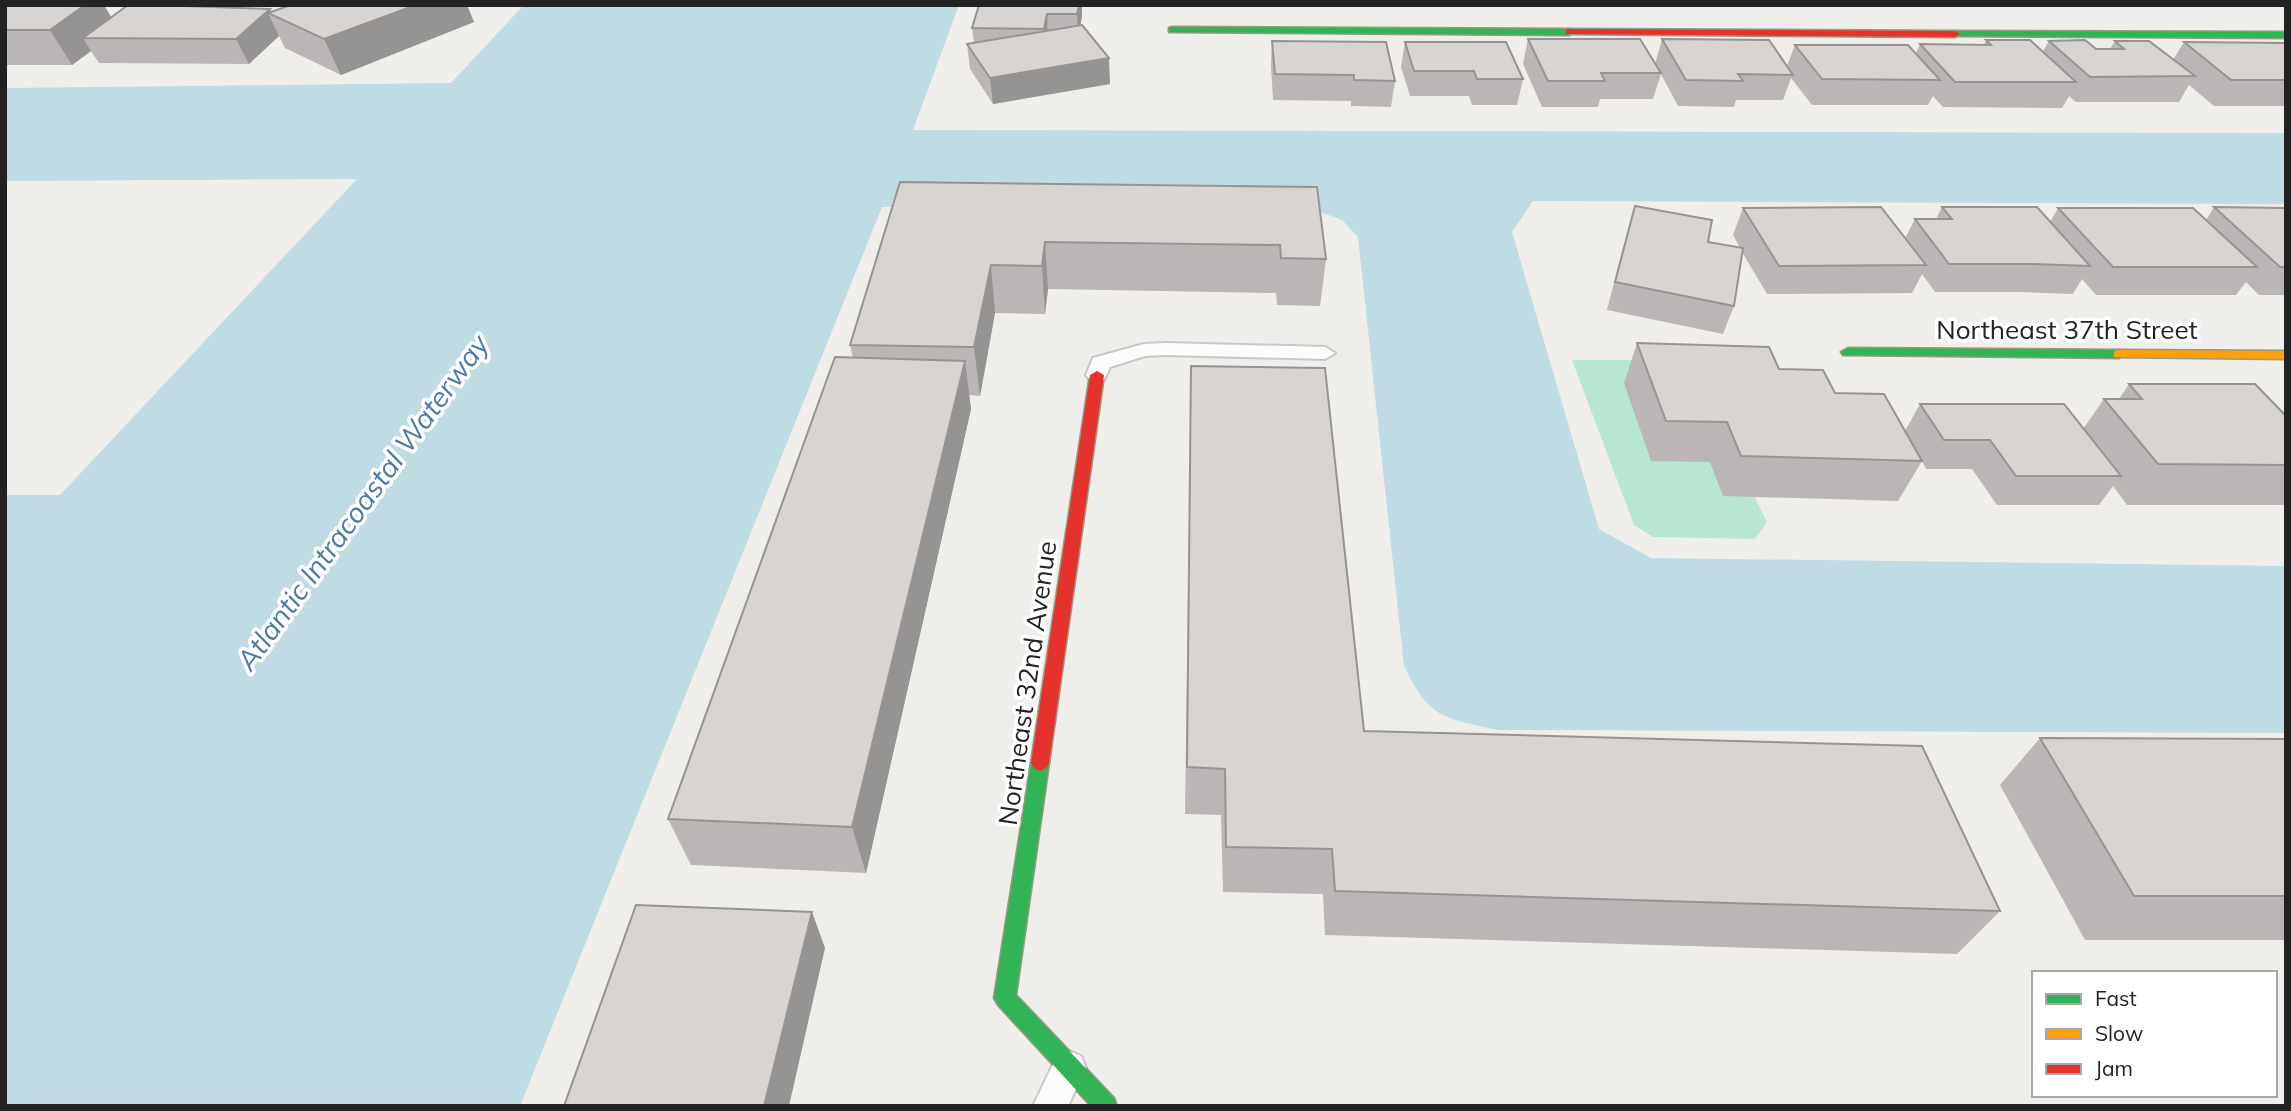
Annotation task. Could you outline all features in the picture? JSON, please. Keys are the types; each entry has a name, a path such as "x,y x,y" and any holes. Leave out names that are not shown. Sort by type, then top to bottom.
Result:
{"street":[{"path":"1172,30 2286,35"},
{"name":"Northeast 37th Street","path":"1848,352 2286,355"},
{"name":"Northeast 32nd Avenue","path":"1069,1068 1005,998 1097,375"},
{"path":"1069,1068 1106,1106"}],"lane":[{"path":"1097,375 1100,363 1144,350 1325,353"},
{"path":"1050,1106 1069,1068"}],"green space":[{"path":"1572,360 1687,360 1767,522 1755,539 1653,537 1634,525"}],"water":[{"name":"Atlantic Intracoastal Waterway","path":"524,5 959,5 913,130 2286,133 2286,204 1533,201 1512,232 1599,529 1651,558 2286,566 2286,733 1498,730 1451,718 1440,713 1422,697 1404,666 1358,237 1342,220 1310,208 882,207 520,1106 5,1106 5,495 60,495 357,179 5,181 5,88 451,83"}],"building":[{"path":"5,5 85,5 50,30 5,30"},
{"path":"128,5 270,9 236,39 83,38"},
{"path":"291,5 416,5 324,39 268,13"},
{"path":"979,5 1079,5 1077,14 1047,14 1044,29 972,28"},
{"path":"1082,25 1109,58 990,78 967,44"},
{"path":"1528,39 1640,39 1661,73 1601,73 1605,81 1548,81"},
{"path":"1662,39 1769,40 1793,75 1738,74 1743,81 1686,80"},
{"path":"1986,40 2030,40 2076,82 1955,82 1920,44 1991,45"},
{"path":"2085,40 2096,49 2124,49 2115,41 2149,41 2195,76 2090,77 2049,41"},
{"path":"1272,41 1386,42 1395,81 1354,80 1354,75 1275,74"},
{"path":"1405,42 1506,42 1523,79 1477,79 1474,71 1414,71"},
{"path":"2184,42 2286,43 2286,80 2231,80"},
{"path":"1795,45 1908,45 1940,80 1822,79"},
{"path":"900,182 1317,187 1326,259 1281,258 1280,245 1045,242 1042,266 991,265 974,347 850,345"},
{"path":"1635,206 1712,220 1708,242 1743,248 1734,306 1615,282"},
{"path":"1881,207 1926,265 1779,266 1743,208"},
{"path":"1942,207 2037,207 2090,266 1949,264 1915,219 1952,219"},
{"path":"2214,207 2286,208 2286,267 2280,267"},
{"path":"2058,208 2193,208 2257,267 2113,267"},
{"path":"1637,343 1769,347 1779,369 1823,370 1835,393 1884,394 1922,461 1741,456 1727,422 1666,421"},
{"path":"835,357 965,361 852,827 668,819"},
{"path":"1191,366 1325,368 1364,731 1922,746 2000,911 1335,891 1332,849 1226,847 1225,769 1187,767"},
{"path":"2129,384 2255,384 2286,416 2286,465 2158,464 2104,399 2142,399"},
{"path":"1920,404 2064,404 2121,476 2016,476 1990,440 1944,440"},
{"path":"2040,738 2286,739 2286,896 2134,896"},
{"path":"636,905 812,912 764,1106 564,1106"}],"traffic: fast":[{"path":"1172,30 1569,32"},
{"path":"1955,34 2286,35"},
{"path":"1848,352 2119,354"},
{"path":"1040,763 1005,998 1106,1106"}],"traffic: slow":[{"path":"2119,354 2286,355"}],"traffic: jam":[{"path":"1569,32 1955,34"},
{"path":"1040,763 1097,375"}]}
